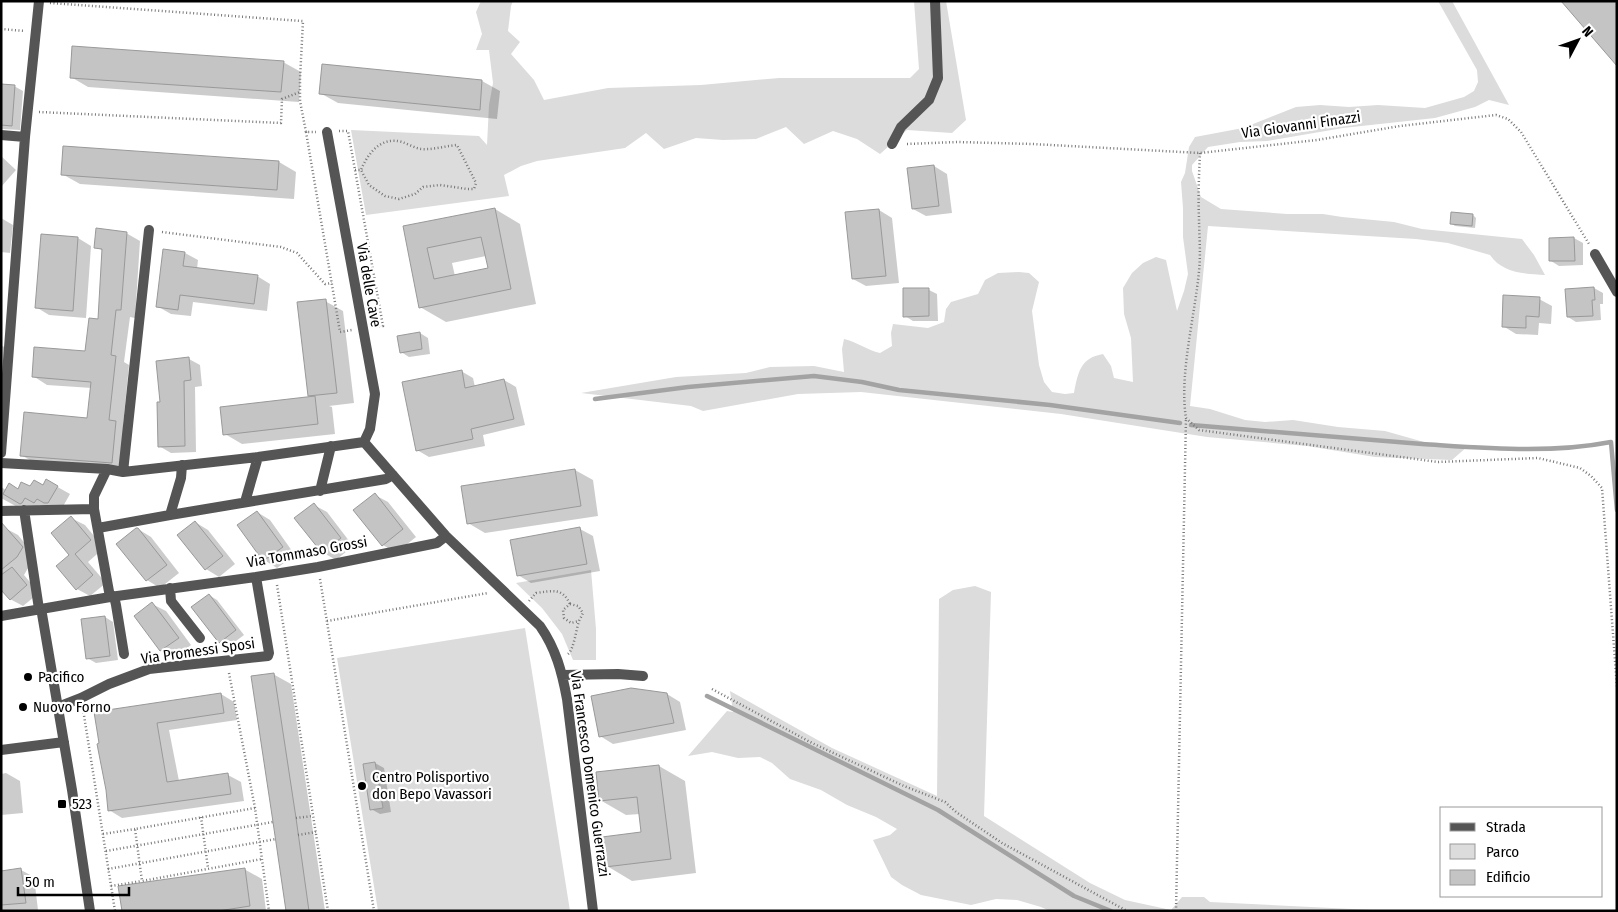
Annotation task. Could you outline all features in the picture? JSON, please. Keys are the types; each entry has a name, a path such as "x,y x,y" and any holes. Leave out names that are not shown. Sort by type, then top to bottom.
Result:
{"street":[{"path":"892,144 901,127 929,100 938,78 935,1"},
{"path":"1,453 25,137 39,2"},
{"name":"Via delle Cave","path":"327,132 375,394 370,429 364,442"},
{"path":"1,135 25,137"},
{"path":"122,472 149,230"},
{"path":"1595,254 1617,292"},
{"path":"1,463 107,469 122,472 364,442 446,536"},
{"path":"320,491 331,446"},
{"path":"246,502 258,456"},
{"path":"170,515 181,478 182,465"},
{"path":"107,469 94,496 94,509 124,654"},
{"path":"98,528 320,491 386,479 393,475"},
{"path":"1,511 94,509"},
{"path":"24,510 64,742 90,911"},
{"name":"Via Tommaso Grossi","path":"1,616 112,596 318,567 437,543 446,536"},
{"name":"Via Francesco Domenico Guerrazzi","path":"446,536 540,626 548,637 560,665 567,699 593,911"},
{"name":"Via Promessi Sposi","path":"58,707 109,684 149,669 269,655 256,577"},
{"path":"170,588 171,601 200,638"},
{"path":"562,675 618,674 643,676"},
{"path":"1,750 64,742"}],"path":[{"path":"39,2 303,21 300,92 306,132 327,132"},
{"path":"1,29 36,32"},
{"path":"28,111 281,123 282,99 300,92"},
{"name":"Via Giovanni Finazzi","path":"892,144 957,142 1032,144 1200,153 1317,140 1400,126 1496,115 1508,119 1521,132 1595,254"},
{"path":"393,140 420,149 457,145 476,183 474,189 440,185 423,187 414,194 399,199 385,196 370,185 361,170 370,151 380,144 393,140"},
{"path":"1176,911 1186,418 1184,397 1200,268 1198,200 1200,153"},
{"path":"355,170 361,170"},
{"path":"149,230 281,247 297,253 325,284 332,283"},
{"path":"1186,418 1199,430 1300,442 1438,462 1488,458 1538,458 1580,468 1602,488 1617,687"},
{"path":"318,567 374,911"},
{"path":"276,573 328,911"},
{"path":"327,621 502,590"},
{"path":"528,602 536,593 555,590 566,596 570,604 578,606 583,613 574,636 572,650 567,656"},
{"path":"570,604 564,610 564,618 571,624 580,621"},
{"path":"227,661 255,808 270,911"},
{"path":"712,689 812,743 904,786 945,802 956,812 1002,843 1127,911"},
{"path":"81,698 115,911"},
{"path":"103,834 255,808"},
{"path":"296,818 313,816"},
{"path":"201,817 208,868"},
{"path":"106,851 273,822"},
{"path":"135,829 142,881"},
{"path":"298,835 316,832"},
{"path":"108,869 276,839"},
{"path":"111,886 262,859"}],"green space":[{"path":"481,1 513,1 508,31 520,42 511,54 534,80 544,100 608,88 701,85 779,78 910,78 919,69 914,1 946,1 966,120 952,133 907,130 880,154 857,139 833,131 804,144 786,127 756,139 723,140 696,138 664,149 646,133 625,148 537,161 521,166 504,175 509,196 366,215 351,130 479,136 487,145 489,105 493,83 489,50 476,50 482,34 476,12"},
{"path":"1438,1 1452,1 1509,105 1489,100 1475,107 1435,118 1343,128 1267,141 1240,142 1208,147 1192,165 1192,171 1201,197 1221,209 1287,214 1323,214 1394,222 1422,229 1522,239 1545,275 1507,269 1490,255 1448,243 1416,239 1208,226 1190,406 1210,409 1245,420 1265,422 1293,420 1338,427 1385,431 1431,444 1468,446 1452,460 1375,457 1307,446 1207,437 1061,414 861,392 798,394 703,411 691,406 581,393 676,377 746,373 770,367 814,366 844,372 842,349 844,339 880,353 892,346 891,333 893,324 928,328 944,322 946,309 951,302 978,294 985,280 998,273 1019,272 1029,273 1039,282 1032,311 1039,365 1044,382 1052,392 1074,393 1081,367 1089,359 1103,354 1111,366 1114,378 1133,382 1131,338 1124,314 1123,288 1132,273 1143,263 1156,257 1166,260 1177,311 1188,274 1183,237 1181,182 1185,173 1189,147 1195,137 1243,128 1296,107 1378,105 1425,108 1464,97 1474,91 1478,82 1477,70"},
{"path":"591,570 596,629 596,660 573,660 562,634 542,608 516,583"},
{"path":"975,586 991,592 984,816 1090,883 1125,900 1171,910 1182,897 1204,897 1210,902 1393,911 1050,911 1017,900 996,899 971,905 921,895 891,877 873,840 890,835 897,829 821,790 790,779 772,763 760,757 738,758 712,752 688,756 727,711 733,712 730,691 832,748 937,796 939,599 953,590"},
{"path":"525,628 570,911 378,911 337,658","holes":["375,762 383,808 370,810 363,764"]}],"building":[{"path":"1561,1 1617,1 1617,66"},
{"path":"72,46 284,61 281,92 70,78"},
{"path":"322,64 482,80 480,110 319,94"},
{"path":"1,84 15,85 12,126 1,125"},
{"path":"63,146 279,161 277,190 61,175"},
{"path":"934,165 939,206 912,209 907,168"},
{"path":"495,208 511,289 419,308 403,226","holes":["481,237 488,268 434,279 427,248"]},
{"path":"879,209 886,276 852,279 845,212"},
{"path":"1451,212 1473,214 1472,226 1450,224"},
{"path":"96,228 127,232 121,310 116,310 111,355 116,356 109,420 116,421 112,463 20,456 24,412 87,418 91,382 32,377 34,347 85,351 89,318 98,319 102,249 94,248"},
{"path":"41,234 78,237 73,311 35,308"},
{"path":"1574,237 1575,261 1549,261 1549,238"},
{"path":"163,249 185,252 183,266 258,275 254,304 180,295 178,310 156,307"},
{"path":"1594,287 1595,300 1592,300 1593,316 1567,317 1565,289"},
{"path":"903,288 929,288 929,316 903,317"},
{"path":"1503,295 1540,297 1539,317 1526,316 1526,328 1502,327"},
{"path":"326,299 337,393 308,396 297,302"},
{"path":"420,332 422,349 400,353 397,336"},
{"path":"189,357 191,380 184,381 185,446 158,447 157,402 160,402 156,361"},
{"path":"462,370 465,388 504,379 514,419 471,429 473,439 416,451 402,382"},
{"path":"315,396 318,424 223,435 220,407"},
{"path":"575,469 581,506 467,524 461,486"},
{"path":"46,479 58,486 48,503 37,499 34,503 25,498 20,504 3,494 9,483 18,489 21,482 30,486 34,480 43,485"},
{"path":"375,493 403,529 382,546 353,510"},
{"path":"314,503 341,538 322,553 294,518"},
{"path":"257,511 283,547 263,561 237,525"},
{"path":"71,516 91,540 75,554 93,575 76,590 56,566 69,555 51,533"},
{"path":"195,521 223,556 205,570 177,535"},
{"path":"1,522 23,547 17,557 1,570"},
{"path":"580,527 587,564 517,576 510,540"},
{"path":"138,528 167,565 146,581 116,544"},
{"path":"12,567 27,585 10,600 1,590 1,575"},
{"path":"209,594 236,630 219,643 191,607"},
{"path":"152,602 179,638 160,651 134,616"},
{"path":"105,616 110,656 86,659 81,619"},
{"path":"274,673 309,911 286,911 251,676"},
{"path":"631,688 667,693 674,723 599,737 591,696"},
{"path":"221,693 224,713 157,723 167,782 228,773 231,794 108,811 97,744 99,743 94,712"},
{"path":"375,762 383,808 370,810 363,764"},
{"path":"659,765 671,859 605,867 602,837 641,832 637,797 599,801 596,772"},
{"path":"21,868 26,903 1,905 1,871"},
{"path":"245,868 250,906 218,911 122,911 118,886"}],"waterway":[{"path":"595,399 688,387 814,376 862,382 899,390 1050,405 1180,423"},
{"path":"1191,425 1493,448 1564,448 1611,442 1617,510"},
{"path":"707,696 938,810 1074,896 1111,911"}],"place":[{"name":"Pacifico","path":"28,677"},
{"name":"Nuovo Forno","path":"23,707"},
{"name":"Centro Polisportivo don Bepo Vavassori","path":"362,786"},
{"name":"523","path":"62,804"}]}
